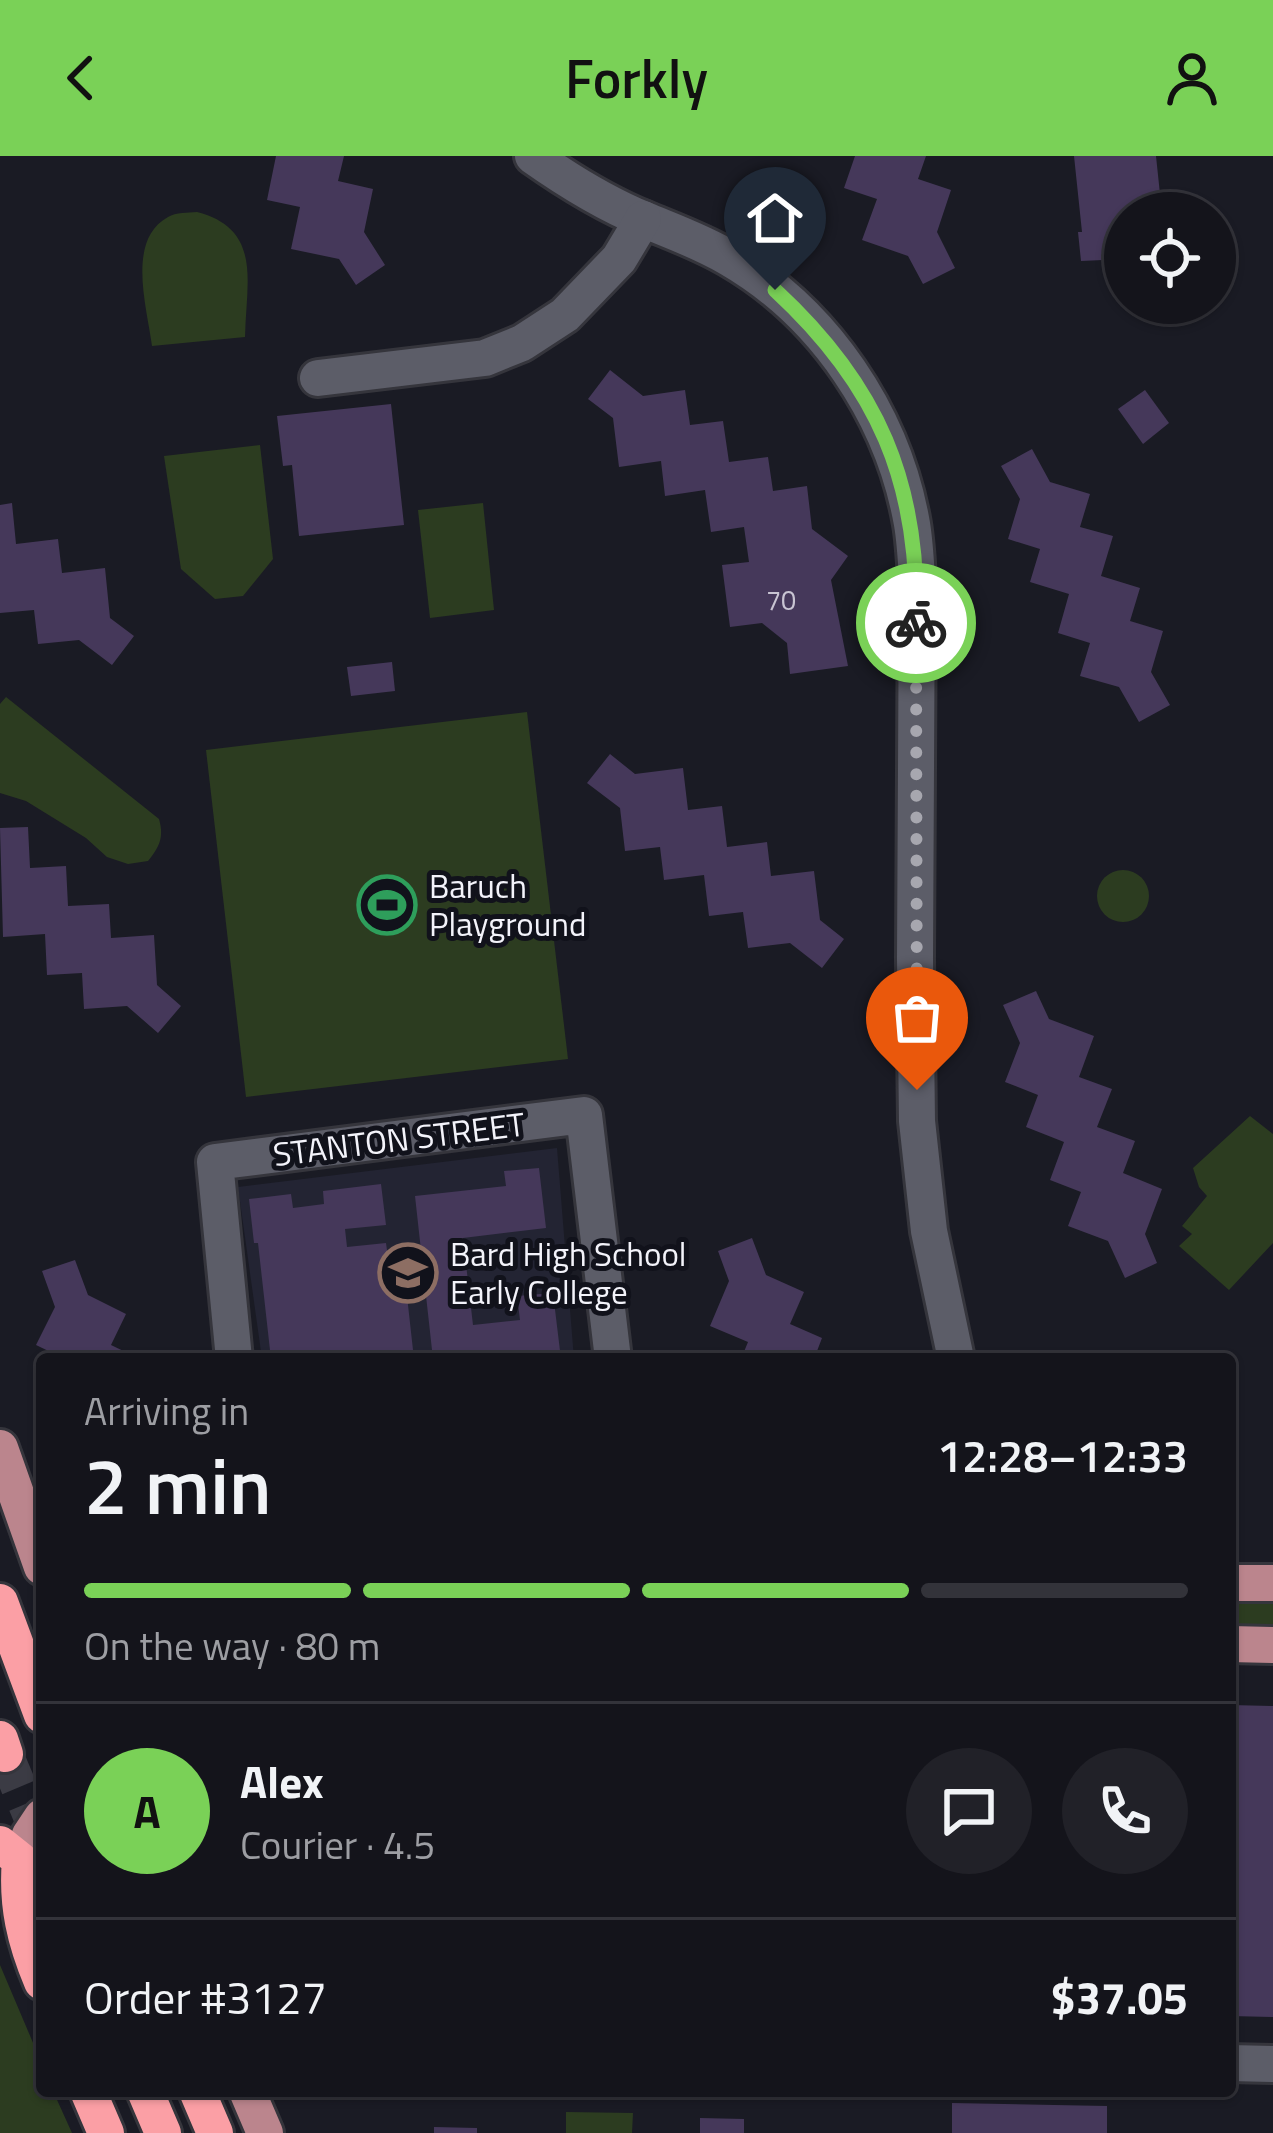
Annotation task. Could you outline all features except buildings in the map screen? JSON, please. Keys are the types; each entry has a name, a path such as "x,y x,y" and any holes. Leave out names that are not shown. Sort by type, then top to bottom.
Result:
{"highway":[{"path":"0,1601 36,1699"},
{"path":"21,1860 21,1918 36,1964"},
{"path":"91,2097 106,2133"},
{"path":"148,2097 163,2133"},
{"path":"200,2097 215,2133"}],"main road":[{"path":"0,1448 36,1550"},
{"path":"1236,1582 1273,1583"},
{"path":"1236,1644 1273,1645"},
{"path":"21,1860 36,1826"},
{"path":"250,2097 265,2133"}],"street":[{"path":"532,156 600,197 731,259 775,290 843,362 872,409 897,467 912,523 917,579 917,1121 928,1231 955,1353"},
{"path":"318,378 484,358 522,343 565,315 620,259 643,219"},
{"name":"STANTON STREET","path":"233,1353 215,1162 584,1115 612,1353"},
{"path":"1236,2063 1273,2063"}],"shaded area":[{"name":"Bard High School Early College","path":"557,1148 574,1353 261,1353 238,1187"}],"green space":[{"path":"197,212 218,220 241,245 248,278 245,337 152,346 142,276 147,241 168,217"},
{"path":"260,445 273,559 243,596 215,599 181,569 164,456"},
{"path":"483,503 494,610 430,618 418,510"},
{"path":"6,697 159,819 160,841 148,861 128,864 107,857 86,838 26,801 0,793 0,704"},
{"name":"Baruch Playground","path":"527,712 568,1059 246,1097 206,750"},
{"path":"1123,870 1142,877 1149,896 1142,915 1123,922 1104,915 1097,896 1104,877"},
{"path":"1250,1116 1273,1134 1273,1243 1229,1290 1179,1246 1192,1234 1182,1226 1207,1196 1193,1168"},
{"path":"1236,1603 1273,1604 1273,1633 1236,1632"},
{"path":"0,1965 36,2050 36,2097 56,2097 72,2133 0,2133"},
{"path":"566,2112 633,2113 632,2133 566,2133"}],"tunnel":[{"path":"5,1754 36,1828"}],"way so far":[{"path":"916,623 917,1090"}],"place":[{"name":"Baruch Playground","path":"387,905"},
{"name":"Bard High School Early College","path":"408,1273"}],"route":[{"path":"775,290 843,362 872,409 897,467 912,523 916,623"}]}
